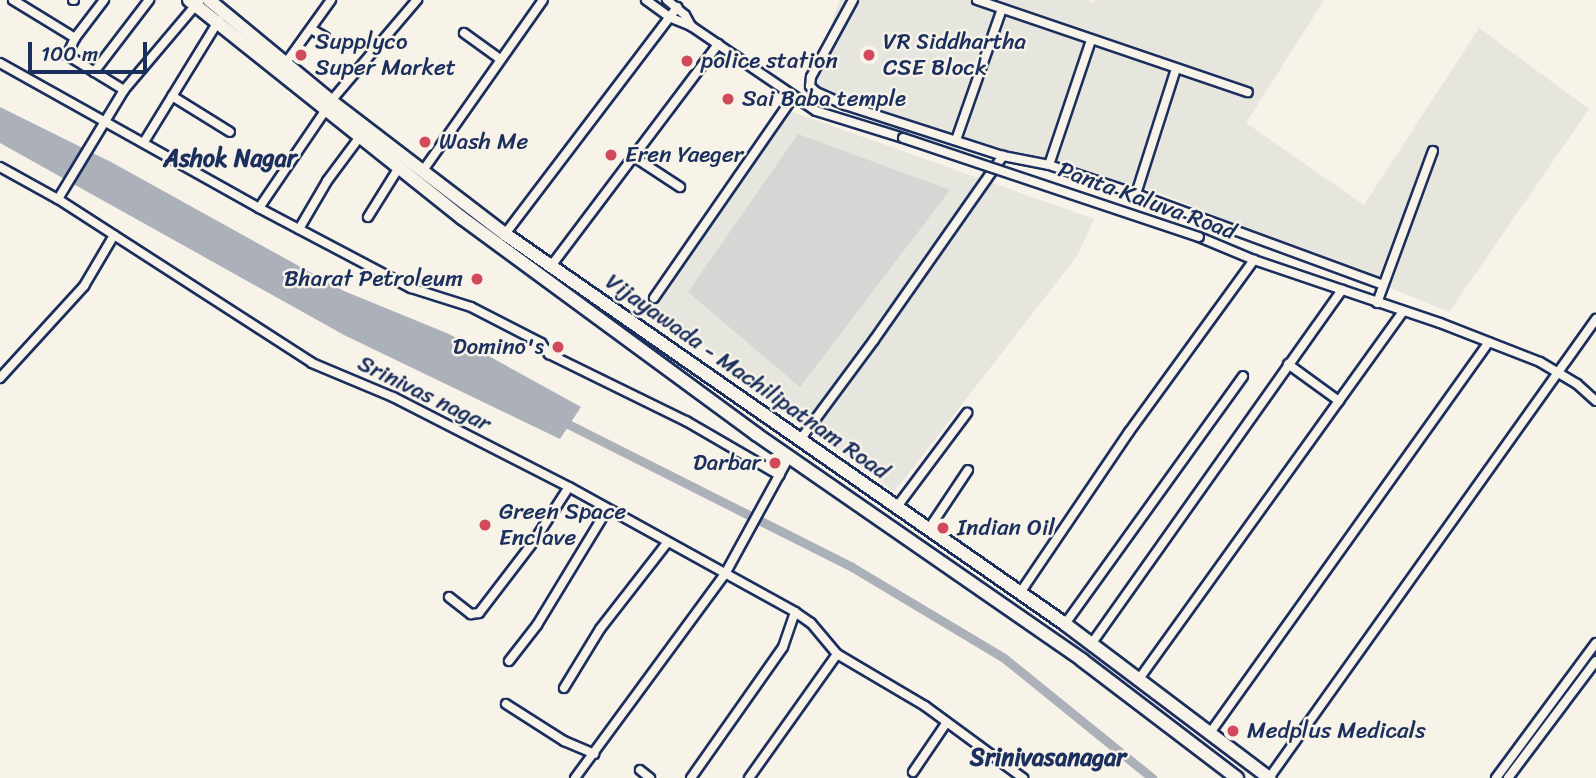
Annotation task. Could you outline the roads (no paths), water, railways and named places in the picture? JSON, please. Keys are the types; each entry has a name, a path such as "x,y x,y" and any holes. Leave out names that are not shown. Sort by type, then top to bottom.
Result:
{"highway":[{"name":"Vijayawada - Machilipatnam Road","path":"209,0 285,64 359,138 398,169 789,457 1082,660 1237,778"},
{"name":"Vijayawada - Machilipatnam Road","path":"195,2 216,23 505,234 1092,643 1269,778"}],"street":[{"path":"13,0 24,3 75,38"},
{"path":"104,0 75,38 67,55 124,90"},
{"path":"94,72 149,0"},
{"path":"285,64 331,0"},
{"path":"259,208 328,106 416,0"},
{"path":"422,172 542,0"},
{"name":"Panta Kaluva Road","path":"646,0 669,17 691,26 816,111 1199,237 1254,260 1489,342 1559,372 1596,401"},
{"path":"656,8 665,0"},
{"name":"Panta Kaluva Road","path":"665,0 677,7 691,26"},
{"path":"853,0 811,77 812,89 845,105 1003,156 1049,165 1136,194 1383,285"},
{"path":"977,0 1248,92"},
{"path":"58,199 124,90 195,2"},
{"path":"505,234 677,7"},
{"path":"956,140 1002,9"},
{"path":"144,142 216,23 226,13"},
{"path":"311,29 325,37"},
{"path":"464,33 500,59"},
{"path":"1049,165 1091,40"},
{"path":"551,265 718,44"},
{"path":"0,63 259,208 411,288 471,307 541,343 549,354 686,421 779,475"},
{"path":"1136,194 1176,69"},
{"path":"172,96 230,132"},
{"path":"654,298 793,97"},
{"path":"299,229 327,181 359,138"},
{"path":"1377,303 1433,151"},
{"path":"800,440 874,341 1003,156"},
{"path":"634,157 680,187"},
{"name":"Srinivas nagar","path":"0,167 58,199 312,363 393,397 569,487 795,612 811,623 837,654 947,722 1023,778"},
{"path":"368,217 398,169"},
{"path":"0,378 84,286 114,235"},
{"path":"1020,593 1129,432 1254,260"},
{"path":"1092,643 1342,290"},
{"path":"1139,679 1403,312"},
{"path":"1269,778 1596,318"},
{"path":"1210,733 1489,342"},
{"path":"1288,364 1339,401"},
{"path":"1065,624 1243,376"},
{"path":"896,508 967,413"},
{"path":"575,778 725,574 789,457"},
{"path":"928,530 968,470"},
{"path":"449,597 471,614 478,613 534,541 569,487"},
{"path":"509,662 537,625 607,510"},
{"path":"564,688 600,629 667,543"},
{"path":"691,778 783,647 795,612"},
{"path":"1496,778 1596,643"},
{"path":"749,778 837,654"},
{"path":"1508,778 1596,662"},
{"path":"506,704 564,741 594,754"},
{"path":"913,772 947,722"},
{"path":"640,770 650,778"}],"waterway":[{"path":"560,420 852,567 1004,658 1152,778"}],"place":[{"name":"Supplyco Super Market","path":"301,55"},
{"name":"VR Siddhartha CSE Block","path":"869,55"},
{"name":"police station","path":"687,61"},
{"name":"Sai Baba temple","path":"728,99"},
{"name":"Wash Me","path":"425,142"},
{"name":"Eren Yaeger","path":"611,155"},
{"name":"Bharat Petroleum","path":"477,279"},
{"name":"Domino's","path":"558,347"},
{"name":"Darbar","path":"775,463"},
{"name":"Green Space Enclave","path":"485,525"},
{"name":"Indian Oil","path":"943,528"},
{"name":"Medplus Medicals","path":"1233,731"}],"district":[{"name":"Ashok Nagar","path":"230,159"},
{"name":"Srinivasanagar","path":"1048,758"}]}
